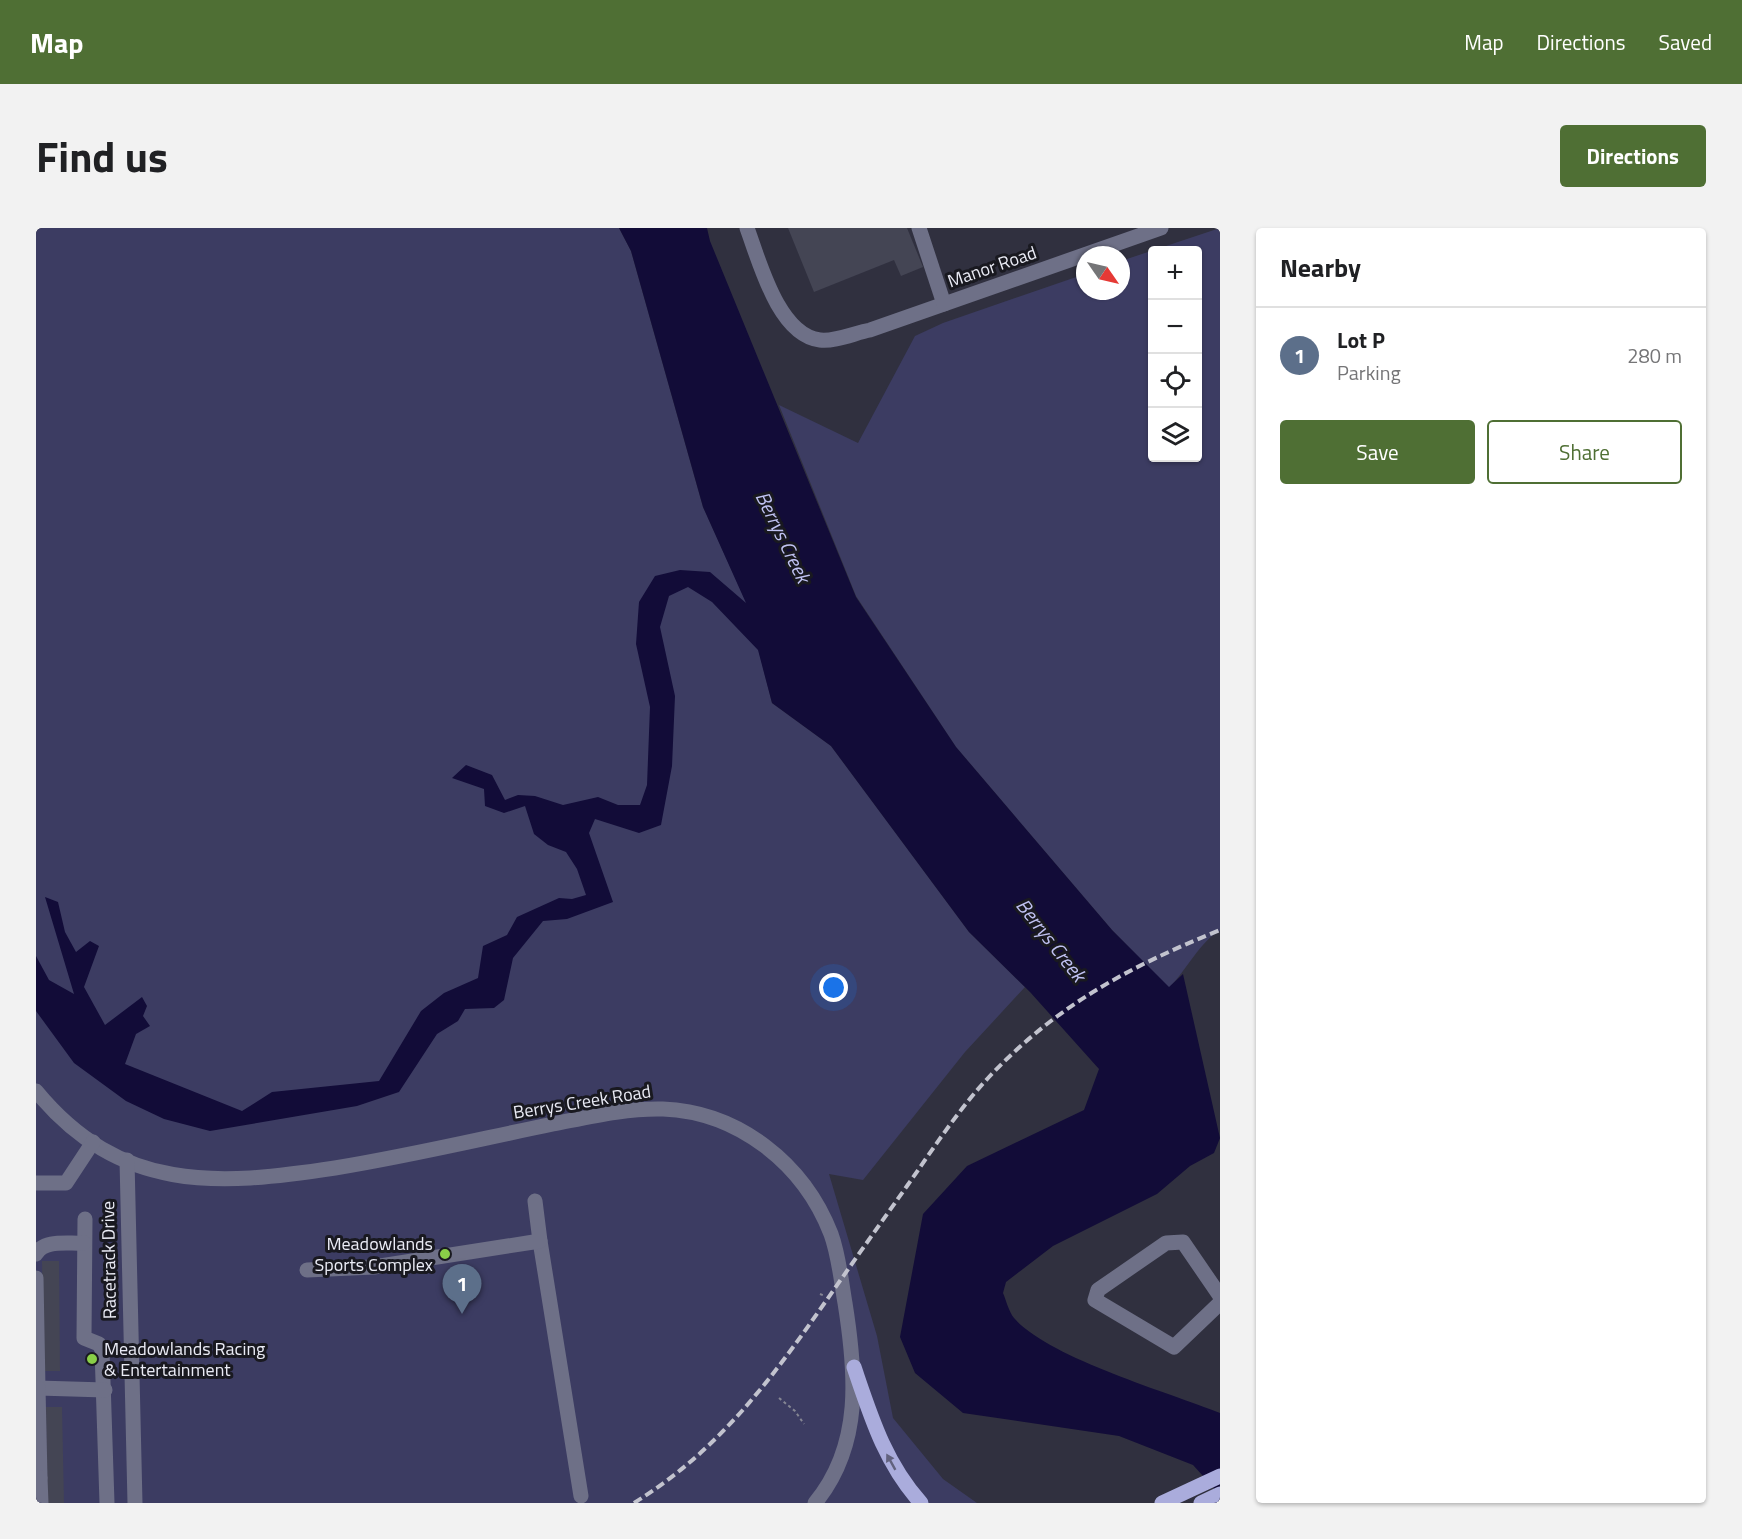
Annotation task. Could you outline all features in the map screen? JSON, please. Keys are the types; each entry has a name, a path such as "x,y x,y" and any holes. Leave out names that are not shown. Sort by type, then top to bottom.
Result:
{"main road":[{"path":"854,1367 882,1446 899,1476 921,1503"},
{"path":"1162,1503 1220,1476"},
{"path":"1203,1502 1220,1494"}],"street":[{"name":"Manor Road","path":"747,228 774,300 792,323 807,336 821,340 870,330 1132,233 1161,228"},
{"path":"919,228 944,304"},
{"name":"Berrys Creek Road","path":"36,1091 64,1121 93,1142 127,1160 159,1172 188,1178 251,1180 380,1161 620,1112 664,1109 706,1116 746,1133 771,1149 812,1195 826,1222 836,1251 854,1367 848,1443 833,1480 815,1503"},
{"path":"36,1184 66,1183 93,1142"},
{"name":"Racetrack Drive","path":"127,1160 135,1503"},
{"path":"535,1201 581,1496"},
{"path":"85,1219 84,1338 99,1344 102,1350 107,1503"},
{"path":"307,1270 379,1266 540,1240"},
{"path":"1220,1296 1183,1242 1166,1243 1098,1290 1095,1300 1174,1347 1220,1303"},
{"path":"36,1254 39,1248 47,1244 84,1243"},
{"path":"36,1278 38,1478 41,1503"},
{"path":"38,1388 105,1390"}],"path":[{"path":"820,1294 825,1296"},
{"path":"779,1398 795,1411 804,1424"}],"shaded area":[{"path":"36,228 619,228 631,251 703,507 747,604 772,703 831,746 969,932 1025,987 965,1052 863,1180 829,1174 877,1336 893,1418 943,1479 977,1503 36,1503"},
{"path":"1220,228 1220,931 1207,941 1169,988 1112,930 956,747 856,596 779,405 858,443 915,336 943,323 1076,277 1076,300 1130,300 1130,258 1148,252 1148,462 1202,462 1202,246 1166,246"}],"water":[{"name":"Berrys Creek","path":"619,228 707,228 710,241 856,597 956,747 1112,930 1169,987 1183,974 1220,1138 1214,1153 1190,1166 1157,1194 1053,1246 1006,1282 1003,1293 1014,1318 1031,1333 1054,1347 1111,1373 1220,1413 1220,1503 1213,1503 1214,1488 1193,1465 1119,1436 963,1413 915,1373 900,1337 923,1214 967,1166 1084,1110 1099,1069 1030,992 969,932 831,746 772,703 758,650 712,602 688,587 669,596 660,627 675,696 672,766 661,825 639,833 595,819 589,833 613,902 567,919 543,921 513,958 504,1000 494,1008 465,1009 458,1021 437,1034 399,1092 357,1106 210,1131 164,1119 126,1101 74,1063 36,1011 36,956 49,980 74,994 45,897 58,902 65,932 76,952 90,941 99,946 84,987 105,1025 142,997 147,1006 143,1016 150,1026 136,1034 125,1064 242,1111 272,1092 379,1081 421,1011 444,993 478,978 483,946 507,935 517,917 559,898 572,899 586,895 577,869 566,852 548,845 534,834 525,806 504,813 485,806 484,789 452,778 466,765 492,775 505,800 518,795 535,796 563,805 598,797 618,805 640,805 647,785 650,707 636,644 639,602 655,576 680,570 710,572 746,603 703,507 631,251"}],"building":[{"path":"788,228 907,228 923,267 901,276 894,260 814,292"},
{"path":"42,1261 59,1261 60,1371 43,1371"},
{"path":"46,1407 62,1407 64,1503 47,1503"}],"railway":[{"path":"634,1503 692,1460 741,1412 763,1386 956,1116 1015,1051 1041,1028 1096,990 1155,958 1220,930"}],"place":[{"name":"Meadowlands Sports Complex","path":"445,1254"},
{"name":"Lot P","path":"462,1314"},
{"name":"Meadowlands Racing & Entertainment","path":"92,1359"}]}
